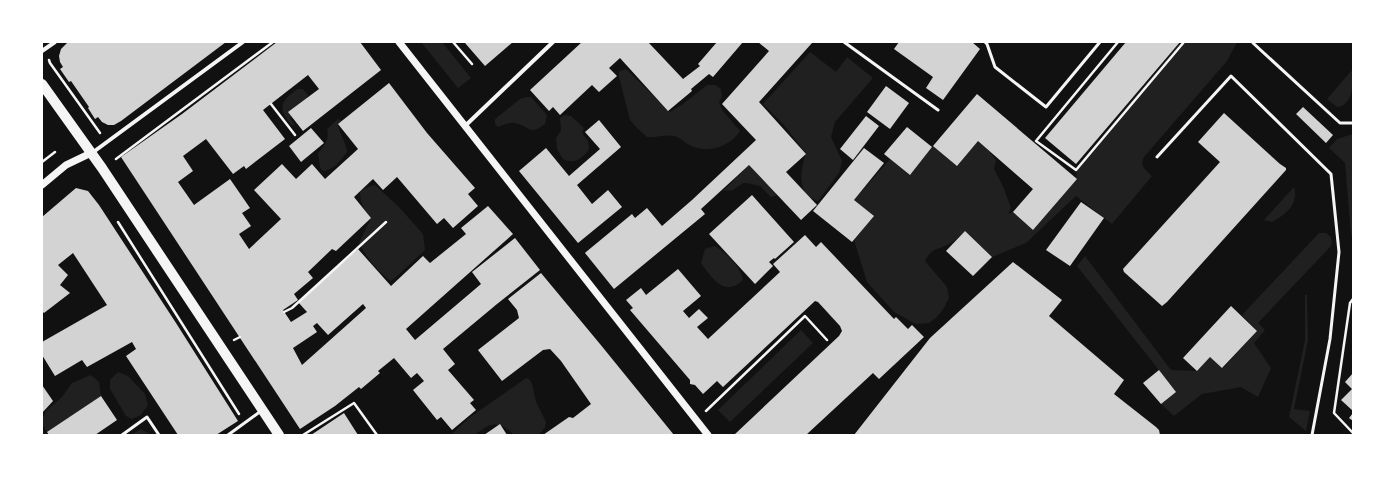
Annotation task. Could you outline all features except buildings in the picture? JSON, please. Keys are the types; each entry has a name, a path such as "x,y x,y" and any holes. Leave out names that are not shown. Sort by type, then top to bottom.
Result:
{"main road":[{"path":"42,84 91,153 279,435"}],"street":[{"path":"44,50 55,42"},
{"path":"42,185 66,166 91,153 107,142 243,42"},
{"path":"399,42 705,434"},
{"path":"465,126 553,42"}],"lane":[{"path":"844,42 938,110"},
{"path":"987,43 995,67 1046,107 1100,42"},
{"path":"1253,43 1340,123 1353,123"},
{"path":"1157,157 1231,76 1331,174 1339,252 1330,339 1312,435"},
{"path":"228,435 263,410"},
{"path":"122,435 147,417 159,435"}],"path":[{"path":"116,159 273,42"},
{"path":"453,42 472,64"},
{"path":"1118,42 1036,141 1076,170 1184,42"},
{"path":"44,50 50,63 107,142 119,164"},
{"path":"271,104 295,135"},
{"path":"42,162 55,152"},
{"path":"114,216 245,423"},
{"path":"284,312 292,308 386,222"},
{"path":"1353,299 1350,303 1334,413 1353,433"},
{"path":"704,413 805,316 827,340"},
{"path":"234,340 240,337"},
{"path":"303,435 354,403 377,435"}],"shaded area":[{"path":"421,42 442,42 471,78 458,88"},
{"path":"1181,42 1237,42 1227,61 1144,157 1142,163 1152,176 1112,224 1076,196 1026,243 992,257 965,231 952,242 932,251 925,261 947,287 949,298 944,308 936,318 929,323 916,324 894,312 867,282 854,240 872,217 854,200 890,159 910,175 933,146 978,141 996,160 994,169 1003,186 1011,208 1008,214 1013,212 1033,230 1076,179 1078,165"},
{"path":"810,52 836,72 847,57 873,78 835,122 831,137 842,161 839,173 818,201 811,198 803,187 801,174 806,153 783,124 763,104"},
{"path":"626,69 670,112 683,104 707,85 715,85 721,89 722,97 719,102 722,110 740,131 731,141 713,149 700,149 691,146 675,136 668,135 647,137 630,120 619,77 619,71"},
{"path":"1353,69 1350,97 1347,102 1337,107 1327,99"},
{"path":"298,89 303,89 308,95 304,103 290,118 295,125 292,125 284,115 283,106 287,97"},
{"path":"531,97 547,115 545,124 535,130 532,130 515,123 508,123 498,127 495,124 495,119 520,99"},
{"path":"565,115 571,116 584,128 582,133 588,141 589,149 581,158 575,161 567,161 563,159 557,149 556,138 561,131 560,118"},
{"path":"338,119 342,121 338,124 347,152 334,167 323,171 320,168 318,153 327,139 327,129"},
{"path":"1353,134 1353,238 1351,235 1345,163 1329,148 1337,139"},
{"path":"749,165 777,194 775,196 771,197 760,186 747,183 743,183 733,190 723,191"},
{"path":"375,185 399,207 423,234 425,250 391,281 372,264 359,243 371,218 363,206 360,191"},
{"path":"1294,187 1295,199 1290,208 1282,216 1272,222 1264,220"},
{"path":"1319,233 1326,233 1331,237 1332,242 1330,247 1258,323 1265,330 1254,343 1271,368 1258,397 1241,387 1202,394 1174,416 1161,404 1176,392 1077,266 1085,256 1171,370 1197,371 1210,357 1223,368 1257,331 1242,315"},
{"path":"715,246 728,256 742,275 743,280 736,285 730,287 719,284 701,263 705,249"},
{"path":"1305,295 1307,295 1308,340 1294,409 1310,411 1306,431 1289,417 1305,340"},
{"path":"801,330 813,343 730,422 718,410"},
{"path":"118,372 128,376 145,394 148,405 141,415 132,419 126,416 110,389 110,380"},
{"path":"91,375 99,382 101,396 47,432 42,424 46,411 62,397 72,383"},
{"path":"526,378 530,380 532,384 536,402 546,422 545,427 539,435 514,435 504,427 494,424 485,427 475,435 451,435 469,418"},
{"path":"141,429 151,435 131,435"}]}
